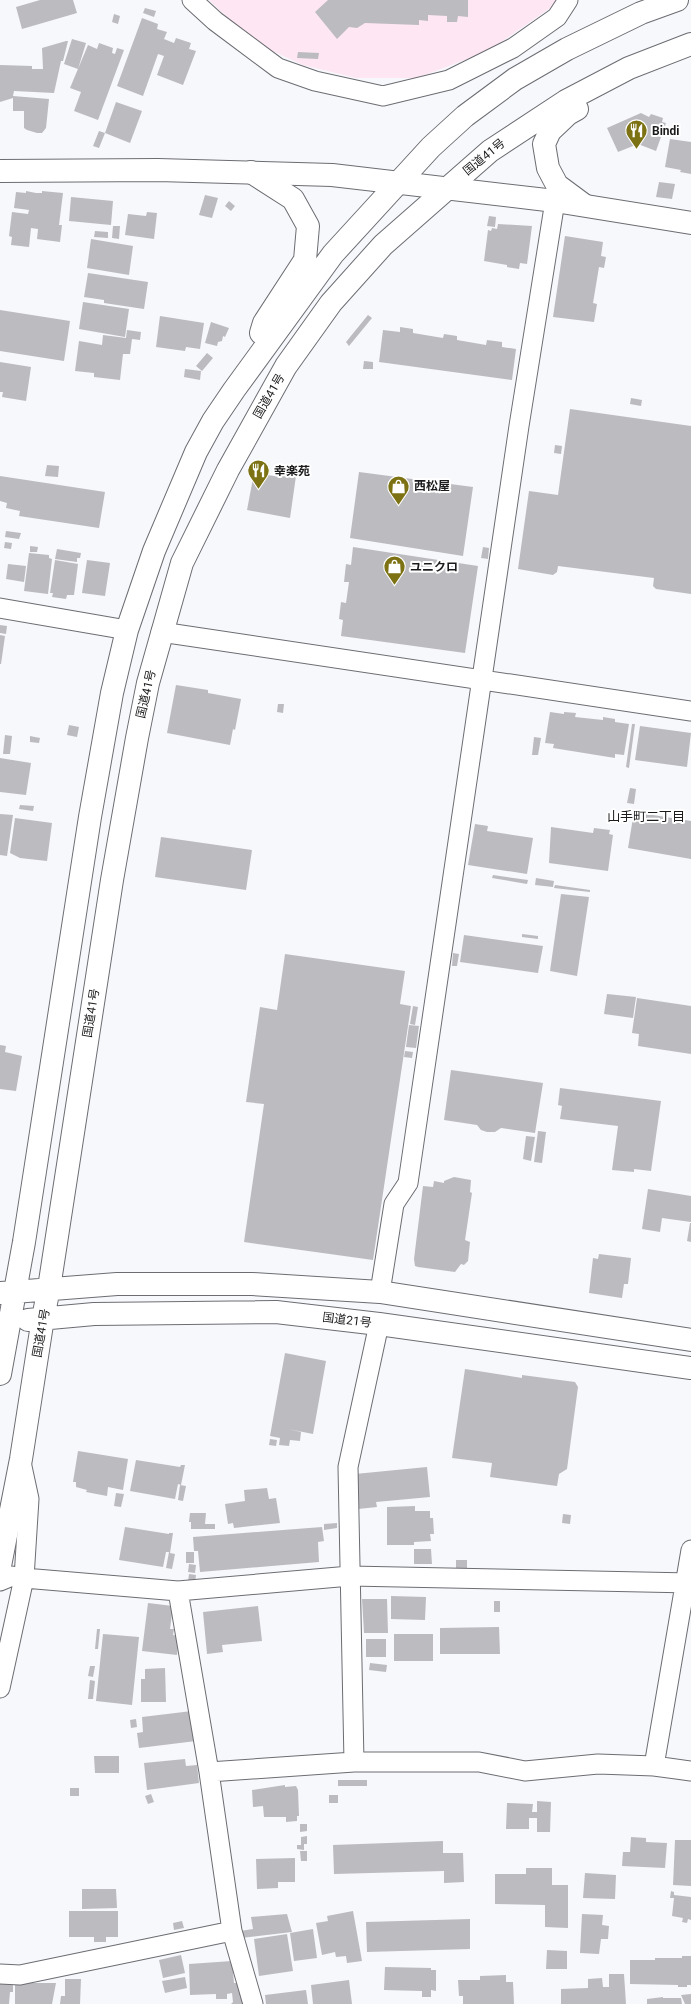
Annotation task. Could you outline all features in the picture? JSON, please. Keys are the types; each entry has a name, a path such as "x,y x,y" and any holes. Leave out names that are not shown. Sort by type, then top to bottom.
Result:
{"main road":[{"path":"0,1374 8,1292 112,694 127,630 154,550 196,452 213,421 254,361 333,254 431,148 465,116 515,79 567,49 641,14 677,0"},
{"name":"国道41号","path":"0,1566 20,1459 42,1318 49,1288 112,880 137,738 162,632 182,563 234,458 286,366 331,303 383,245 490,151 566,101 629,68 691,44"},
{"path":"584,205 558,185 548,168 544,144 550,131 568,114 637,74 650,60"},
{"path":"0,170 158,170 332,175 555,201 691,223"},
{"path":"250,172 293,199 308,226 305,260 264,324 254,361"},
{"path":"8,1292 118,1284 252,1284 380,1292 691,1340"},
{"name":"国道21号","path":"5,1323 42,1318 94,1314 162,1312 276,1312 379,1324 691,1368"}],"street":[{"path":"192,0 215,21 278,68 314,81 383,96 449,80 513,48 558,17 568,0"},
{"path":"380,1292 394,1204 408,1183 520,419 555,201"},
{"path":"0,608 127,630"},
{"path":"162,632 691,711"},
{"path":"354,1762 348,1467 379,1324"},
{"path":"0,1688 24,1578 29,1498 20,1459"},
{"path":"654,1766 689,1583 691,1550"},
{"path":"0,1581 12,1576 178,1591 350,1576 689,1583"},
{"path":"178,1591 208,1772 232,1931 254,2004"},
{"path":"208,1772 354,1762 479,1762 525,1771 598,1764 654,1766 691,1771"},
{"path":"0,1974 20,1975 232,1931"}],"shaded area":[{"path":"209,0 555,0 556,4 488,51 417,78 356,78 303,65 253,42"}],"building":[{"path":"40,0 73,0 77,13 22,29 16,7"},
{"path":"328,0 468,0 468,17 458,16 457,22 447,22 447,16 428,15 428,21 419,20 419,25 365,23 357,28 349,27 337,39 315,12"},
{"path":"145,8 156,11 154,17 143,13"},
{"path":"114,14 120,16 118,24 112,22"},
{"path":"142,18 158,24 157,29 167,32 164,39 174,43 176,38 191,43 189,49 196,51 183,85 157,75 164,56 158,54 143,96 117,86"},
{"path":"72,39 86,43 78,69 64,64"},
{"path":"68,41 63,61 61,61 54,93 14,91 13,96 49,99 46,128 42,133 27,130 24,128 24,111 13,111 13,98 0,102 0,65 32,66 32,69 43,69 42,48"},
{"path":"99,43 113,48 112,53 115,54 117,48 124,50 98,120 74,111 81,92 70,88 88,45 97,49"},
{"path":"298,52 319,53 318,59 297,58"},
{"path":"116,102 142,111 130,143 105,133"},
{"path":"641,113 649,117 651,114 663,118 662,122 666,123 656,151 638,144 618,152 607,128"},
{"path":"99,131 105,133 99,148 93,146"},
{"path":"670,139 691,142 691,174 680,172 681,170 665,167"},
{"path":"659,182 675,184 672,199 656,197"},
{"path":"26,191 36,193 42,193 42,191 63,193 59,225 62,225 60,242 37,239 38,229 31,228 29,247 11,245 12,237 9,236 12,212 28,214 29,210 14,208 16,192 26,193"},
{"path":"205,195 218,198 212,218 199,215"},
{"path":"71,197 113,201 111,225 69,221"},
{"path":"229,201 235,206 231,211 225,206"},
{"path":"147,212 157,213 154,239 125,235 128,214 146,216"},
{"path":"489,216 496,217 495,227 487,226"},
{"path":"498,224 532,226 527,264 520,263 519,269 507,267 507,265 484,261 488,230 491,231 492,228 497,229"},
{"path":"113,226 120,226 119,239 112,238"},
{"path":"95,231 108,232 108,238 94,237"},
{"path":"565,236 603,242 601,256 606,257 604,268 599,267 593,303 597,304 594,322 553,317"},
{"path":"91,239 133,246 129,275 87,268"},
{"path":"88,273 148,282 144,309 104,303 104,300 84,297"},
{"path":"83,302 129,309 125,337 79,329"},
{"path":"0,310 70,321 64,361 0,351"},
{"path":"368,315 372,318 349,346 346,342"},
{"path":"160,316 204,323 200,349 186,347 185,351 156,347"},
{"path":"211,322 229,328 225,337 223,336 222,341 218,342 217,346 205,343"},
{"path":"400,327 413,329 413,333 443,338 444,334 457,336 457,340 486,345 487,340 502,342 502,347 516,349 512,380 379,362 383,330 400,332"},
{"path":"127,330 141,332 140,340 132,339 130,354 123,354 120,380 94,377 94,373 75,371 79,341 102,345 103,335 126,338"},
{"path":"207,353 213,358 202,371 196,366"},
{"path":"364,361 373,362 373,369 363,369"},
{"path":"0,362 31,367 26,401 2,397 3,392 0,392"},
{"path":"185,369 201,371 200,380 184,377"},
{"path":"631,398 642,400 641,406 630,404"},
{"path":"570,409 691,426 691,594 656,589 653,586 654,578 558,566 557,572 553,575 518,569 529,491 558,495"},
{"path":"555,445 562,446 561,454 554,453"},
{"path":"47,465 59,466 58,477 45,476"},
{"path":"359,472 473,487 463,556 350,538"},
{"path":"254,473 281,477 282,473 296,476 290,518 247,510"},
{"path":"0,476 105,492 99,528 19,516 20,511 6,508 7,503 0,501"},
{"path":"6,531 21,533 19,539 5,537"},
{"path":"5,542 12,543 11,549 4,548"},
{"path":"30,546 38,547 37,552 30,552"},
{"path":"353,547 478,566 465,653 341,636 343,620 339,619 341,602 346,603 349,582 344,582 346,564 351,565"},
{"path":"483,547 489,548 488,559 481,558"},
{"path":"57,549 81,553 80,558 77,558 77,562 55,559"},
{"path":"29,553 49,555 49,558 52,559 48,594 24,591"},
{"path":"55,560 78,564 74,595 67,595 66,599 52,597 53,593 50,593"},
{"path":"87,560 110,563 105,596 82,593"},
{"path":"8,564 26,566 24,582 6,579"},
{"path":"0,625 7,626 6,634 0,633"},
{"path":"0,635 5,636 1,664 0,664"},
{"path":"176,685 208,690 208,693 241,699 235,730 233,729 230,745 167,733"},
{"path":"278,704 284,704 283,713 277,712"},
{"path":"550,712 564,714 564,712 576,713 575,717 603,720 603,717 615,719 615,722 629,724 624,755 615,754 615,758 553,748 554,744 545,743"},
{"path":"632,724 635,724 629,768 626,767"},
{"path":"69,725 79,727 77,737 67,735"},
{"path":"640,726 691,733 687,767 635,760"},
{"path":"5,735 12,736 10,754 3,754"},
{"path":"30,736 40,738 39,743 30,742"},
{"path":"534,737 541,738 538,755 532,755"},
{"path":"0,758 31,763 26,795 0,792"},
{"path":"630,788 636,789 634,804 627,803"},
{"path":"20,805 34,806 33,811 19,809"},
{"path":"634,812 691,821 691,859 628,848"},
{"path":"0,814 13,815 7,856 0,855"},
{"path":"15,818 52,823 47,861 20,858 10,853"},
{"path":"475,824 488,826 487,831 533,838 527,874 468,865"},
{"path":"551,827 593,833 594,828 610,830 609,834 613,835 608,871 549,863"},
{"path":"161,837 252,850 246,890 155,877"},
{"path":"493,875 528,880 527,884 492,878"},
{"path":"536,878 554,881 553,887 535,885"},
{"path":"555,885 590,890 590,892 554,888"},
{"path":"561,894 589,897 577,976 550,971"},
{"path":"522,934 538,936 538,939 522,937"},
{"path":"464,935 543,946 538,973 460,962"},
{"path":"453,953 459,954 457,966 452,966"},
{"path":"285,954 405,971 400,1004 411,1006 373,1260 244,1242 264,1104 246,1102 260,1007 277,1010"},
{"path":"607,994 636,997 633,1018 604,1014"},
{"path":"637,998 691,1006 691,1054 638,1046 639,1034 632,1033"},
{"path":"413,1006 418,1007 415,1025 410,1024"},
{"path":"409,1025 419,1026 416,1048 406,1047"},
{"path":"0,1045 6,1046 5,1052 22,1056 16,1091 0,1089"},
{"path":"405,1051 413,1052 412,1058 404,1057"},
{"path":"451,1070 543,1083 535,1133 501,1128 495,1132 487,1132 481,1130 477,1125 444,1120"},
{"path":"560,1088 661,1101 651,1171 634,1169 634,1172 612,1170 618,1126 560,1119 562,1106 558,1105"},
{"path":"538,1131 546,1132 542,1163 534,1162"},
{"path":"526,1136 535,1137 531,1161 523,1159"},
{"path":"454,1177 471,1180 470,1192 472,1193 465,1240 470,1242 468,1261 464,1265 461,1264 455,1272 415,1266 414,1259 423,1186 433,1187 434,1181 444,1183 444,1181"},
{"path":"648,1189 691,1196 691,1222 662,1218 660,1232 642,1229"},
{"path":"691,1223 691,1242 687,1241"},
{"path":"599,1254 631,1258 628,1284 624,1284 622,1298 589,1293 593,1258 598,1259"},
{"path":"285,1353 326,1361 313,1434 288,1429 301,1432 300,1441 290,1440 289,1446 279,1445 280,1438 270,1436"},
{"path":"465,1369 522,1378 522,1375 575,1382 578,1387 567,1469 559,1474 557,1486 490,1477 492,1463 452,1458"},
{"path":"270,1439 277,1440 276,1446 269,1445"},
{"path":"78,1451 128,1459 123,1490 108,1487 107,1496 86,1492 87,1490 76,1487 76,1482 73,1482"},
{"path":"136,1460 180,1467 181,1465 185,1465 181,1485 178,1484 175,1499 130,1491"},
{"path":"427,1467 430,1497 376,1502 377,1507 358,1509 355,1474"},
{"path":"180,1485 186,1486 183,1501 178,1500"},
{"path":"267,1488 269,1499 276,1498 280,1523 234,1528 233,1523 228,1524 225,1504 245,1501 244,1490"},
{"path":"116,1493 124,1494 121,1507 114,1506"},
{"path":"415,1506 415,1511 430,1511 430,1518 433,1518 434,1534 430,1534 431,1541 414,1542 414,1545 387,1545 387,1507"},
{"path":"190,1513 206,1513 205,1524 215,1524 215,1529 191,1529 191,1522 189,1522"},
{"path":"563,1514 571,1515 570,1524 562,1523"},
{"path":"337,1523 337,1528 324,1530 324,1524"},
{"path":"125,1527 169,1534 173,1533 170,1553 175,1554 172,1569 166,1568 169,1552 166,1552 163,1567 119,1560"},
{"path":"322,1527 324,1541 318,1542 319,1562 200,1572 198,1551 194,1551 193,1537"},
{"path":"414,1549 431,1549 432,1564 414,1564"},
{"path":"186,1552 194,1552 194,1563 186,1563"},
{"path":"456,1560 467,1560 467,1568 456,1568"},
{"path":"189,1564 196,1565 195,1573 188,1572"},
{"path":"189,1574 196,1575 195,1583 188,1582"},
{"path":"391,1596 426,1597 425,1620 391,1619"},
{"path":"362,1599 387,1599 388,1633 364,1633"},
{"path":"494,1601 500,1601 500,1612 494,1612"},
{"path":"148,1603 173,1606 170,1629 174,1629 173,1635 179,1636 177,1655 142,1651"},
{"path":"258,1606 262,1641 222,1645 223,1652 207,1654 203,1612"},
{"path":"499,1627 500,1654 440,1654 440,1628"},
{"path":"97,1629 100,1629 98,1649 95,1649"},
{"path":"103,1634 139,1637 132,1705 96,1701"},
{"path":"394,1634 433,1634 433,1661 394,1661"},
{"path":"366,1639 386,1639 386,1657 366,1657"},
{"path":"370,1663 387,1665 386,1672 369,1670"},
{"path":"90,1666 95,1666 93,1677 88,1676"},
{"path":"165,1668 166,1702 141,1702 141,1679 145,1679 145,1669"},
{"path":"90,1680 95,1681 93,1699 88,1699"},
{"path":"192,1711 196,1741 139,1748 137,1733 143,1732 142,1717"},
{"path":"136,1719 137,1727 131,1728 130,1720"},
{"path":"94,1756 119,1756 119,1773 95,1773"},
{"path":"185,1759 186,1766 197,1765 199,1783 147,1790 144,1763"},
{"path":"338,1780 367,1780 367,1786 338,1786"},
{"path":"285,1785 285,1787 296,1786 298,1790 299,1816 297,1816 297,1821 286,1822 286,1817 264,1817 263,1806 253,1807 252,1790"},
{"path":"70,1788 79,1788 79,1796 70,1796"},
{"path":"151,1794 154,1802 148,1804 145,1796"},
{"path":"329,1795 338,1795 338,1803 329,1803"},
{"path":"537,1801 551,1802 550,1832 537,1832 537,1818 529,1818 529,1829 506,1829 507,1803 533,1804 532,1812 537,1812"},
{"path":"300,1824 307,1824 307,1831 300,1832"},
{"path":"307,1836 307,1844 304,1844 304,1850 297,1849 297,1845 301,1845 301,1837"},
{"path":"631,1837 646,1838 646,1842 667,1843 665,1868 622,1866 623,1852 630,1852"},
{"path":"675,1840 691,1840 691,1886 673,1885"},
{"path":"443,1841 443,1853 463,1853 464,1882 444,1883 444,1871 334,1874 333,1845"},
{"path":"300,1851 307,1851 307,1861 301,1861"},
{"path":"295,1858 295,1882 278,1882 278,1888 257,1889 256,1859"},
{"path":"526,1868 552,1868 552,1885 568,1885 568,1928 545,1927 545,1905 495,1904 495,1874 526,1874"},
{"path":"585,1873 616,1875 615,1899 583,1898"},
{"path":"82,1889 116,1889 117,1908 82,1909"},
{"path":"671,1891 674,1892 674,1895 691,1897 691,1920 688,1919 687,1923 682,1922 683,1918 672,1916 674,1898 670,1898"},
{"path":"69,1911 118,1911 118,1937 106,1937 106,1942 94,1942 94,1937 69,1937"},
{"path":"353,1911 362,1961 347,1963 346,1956 336,1957 335,1952 322,1955 316,1923 328,1921 327,1916"},
{"path":"287,1914 292,1932 241,1938 240,1931 253,1929 251,1917"},
{"path":"582,1914 603,1915 602,1925 609,1926 608,1939 601,1939 599,1954 580,1953"},
{"path":"470,1919 470,1949 367,1952 366,1922"},
{"path":"182,1921 184,1928 174,1930 173,1923"},
{"path":"313,1929 317,1958 294,1961 290,1933"},
{"path":"287,1934 293,1971 259,1976 254,1939"},
{"path":"547,1950 567,1951 567,1969 546,1969"},
{"path":"181,1955 185,1973 163,1978 159,1960"},
{"path":"682,1956 691,1956 691,1985 687,1985 687,1987 678,1987 678,1985 630,1984 630,1960 682,1958"},
{"path":"232,1961 234,1983 243,1983 248,2004 231,2004 233,2002 232,1993 227,1994 227,1999 216,1999 216,1994 190,1995 189,1964"},
{"path":"385,1967 431,1968 431,1970 436,1970 436,1991 431,1990 431,1997 422,1997 422,1991 384,1990"},
{"path":"609,1974 624,1974 626,2004 561,2004 561,1989 588,1988 588,1979 602,1978 603,1987 609,1987"},
{"path":"506,1975 506,1982 513,1982 514,2004 463,2004 463,1996 459,1996 458,1980 480,1980 480,1976"},
{"path":"185,1977 187,1988 165,1993 162,1981"},
{"path":"65,1979 81,1979 80,2004 60,2004 61,1996 65,1996"},
{"path":"349,1980 352,2004 313,2004 311,1985"},
{"path":"0,1981 13,1981 13,1992 10,1992 9,2004 0,2004"},
{"path":"15,1983 56,1983 52,2004 15,2004"},
{"path":"306,1990 308,2004 266,2004 265,1995"},
{"path":"691,1994 691,2004 685,2004 681,1995"},
{"path":"663,1997 681,1998 682,2004 647,2004 647,1999"}],"place":[{"name":"Bindi","path":"636,150"},
{"name":"幸楽苑","path":"259,490"},
{"name":"西松屋","path":"398,506"},
{"name":"ユニクロ","path":"394,586"}],"district":[{"name":"山手町二丁目","path":"646,816"}]}
